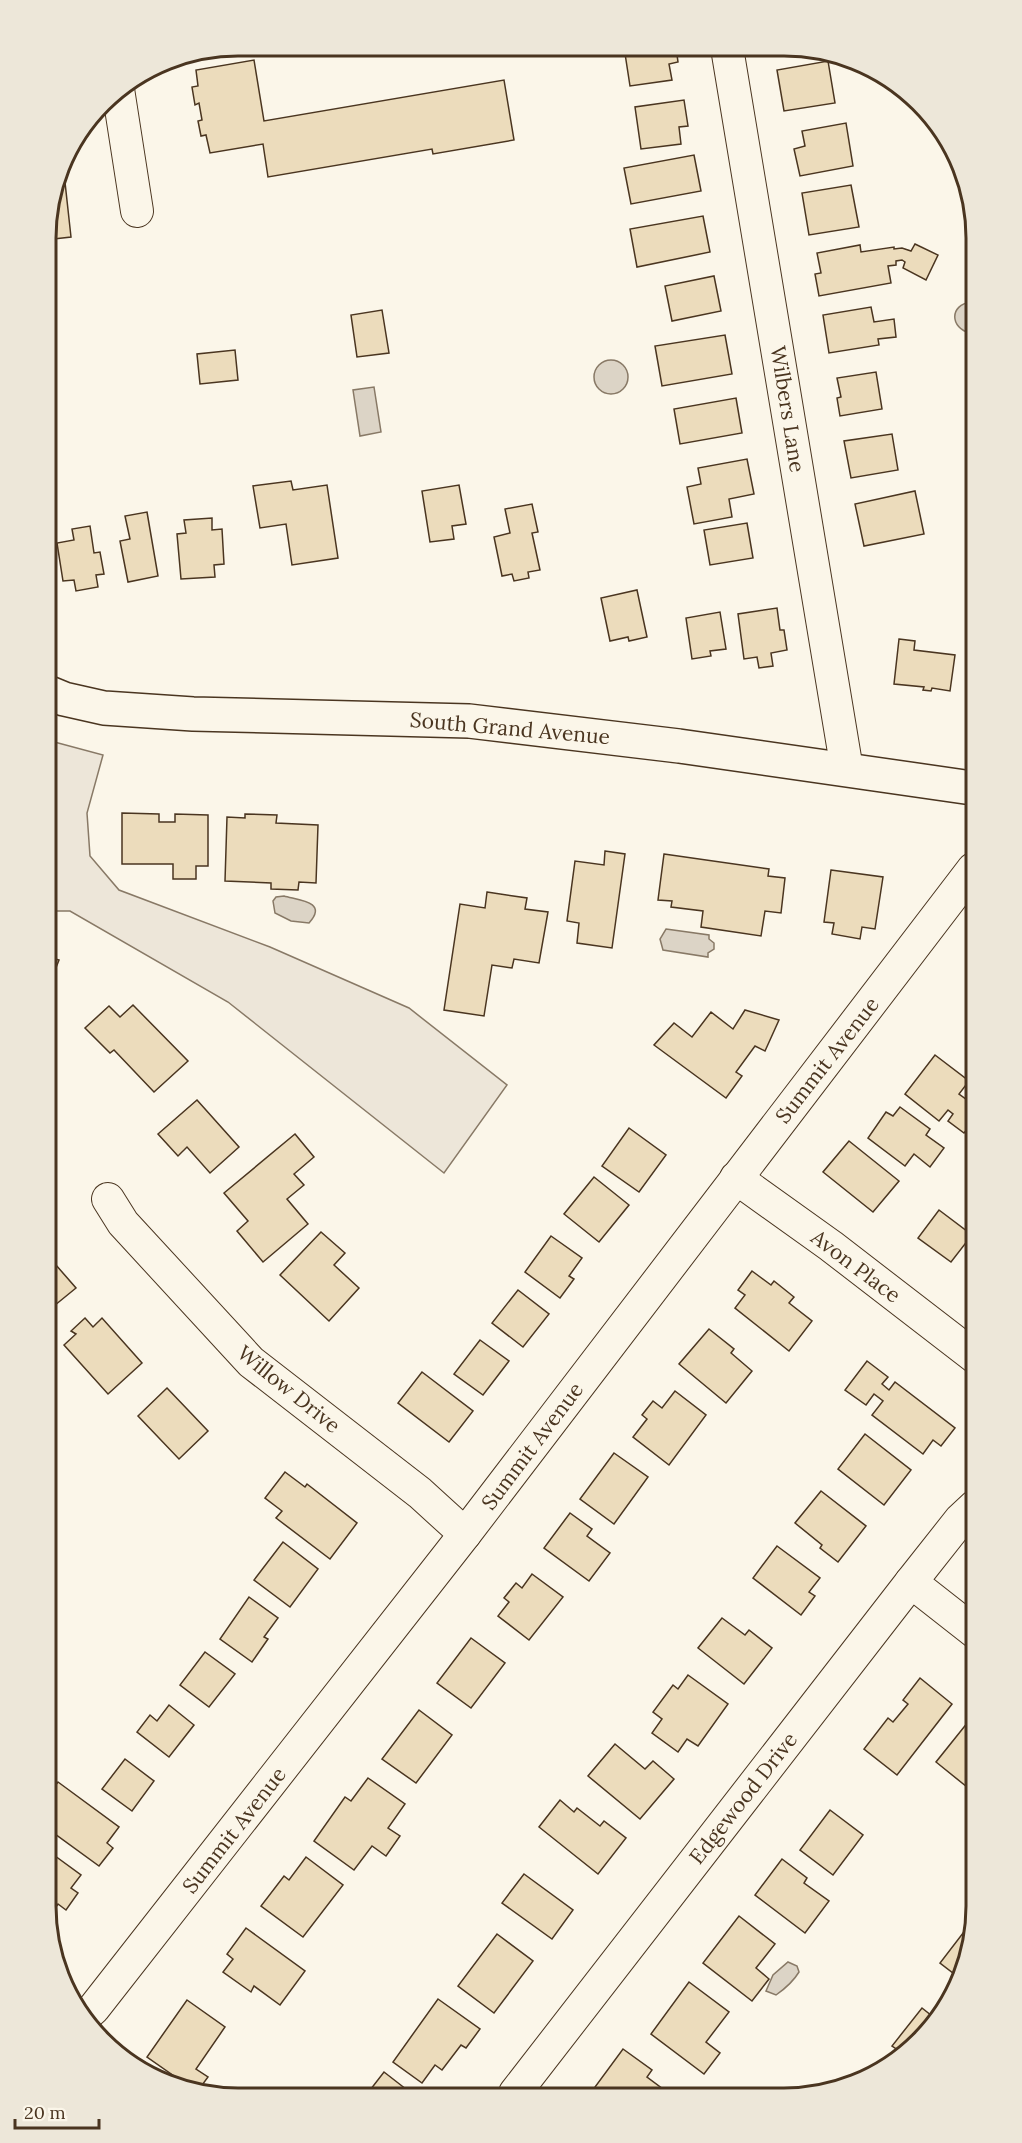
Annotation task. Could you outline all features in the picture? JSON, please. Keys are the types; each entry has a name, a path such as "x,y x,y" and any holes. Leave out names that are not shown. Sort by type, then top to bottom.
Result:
{"main road":[{"name":"South Grand Avenue","path":"56,696 104,708 193,714 470,721 644,741 966,787"}],"street":[{"name":"Wilbers Lane","path":"728,56 847,770"},
{"path":"120,100 137,211"},
{"name":"Summit Avenue","path":"90,2012 465,1534 966,878"},
{"name":"Avon Place","path":"736,1178 831,1246 966,1350"},
{"name":"Willow Drive","path":"108,1199 123,1223 251,1362 420,1493 465,1534"},
{"name":"Edgewood Drive","path":"520,2088 911,1582 966,1514"},
{"path":"911,1582 966,1625"}],"shaded area":[{"path":"966,303 966,331 959,326 955,317 959,307"},
{"path":"611,360 623,365 628,377 623,389 611,394 599,389 594,377 599,365"},
{"path":"374,387 381,432 360,436 353,390"},
{"path":"56,742 103,755 87,813 90,856 119,890 270,947 409,1008 507,1085 444,1173 228,1002 70,911 56,911"},
{"path":"284,896 303,900 313,906 314,916 309,923 291,921 275,913 273,901 276,897"},
{"path":"666,929 709,935 709,939 714,943 714,949 708,953 708,957 663,950 660,939"},
{"path":"788,1962 797,1966 799,1972 794,1979 776,1995 766,1991 773,1975"}],"building":[{"path":"625,56 677,56 678,62 669,64 672,80 630,86"},
{"path":"254,60 264,121 504,80 514,140 433,154 432,149 268,177 263,144 210,153 206,135 201,136 198,121 202,120 199,103 195,105 192,87 198,86 196,70"},
{"path":"828,61 835,103 784,111 777,70"},
{"path":"684,100 688,126 679,127 681,144 641,149 635,107"},
{"path":"846,123 853,166 800,176 794,149 805,146 802,131"},
{"path":"694,155 701,191 631,204 624,168"},
{"path":"65,181 71,237 56,239 57,214"},
{"path":"851,185 859,227 809,235 802,193"},
{"path":"703,216 710,252 637,267 630,229"},
{"path":"915,244 938,255 926,280 903,268 905,262 902,260 896,261 896,265 888,266 891,283 819,296 815,274 821,273 817,253 860,245 861,252 894,247 894,249 902,248 911,251"},
{"path":"714,276 721,311 672,321 665,286"},
{"path":"871,307 874,322 894,319 896,337 878,339 879,345 829,353 823,315"},
{"path":"382,310 389,353 357,357 351,315"},
{"path":"725,335 732,374 662,386 655,346"},
{"path":"235,350 238,380 200,384 197,354"},
{"path":"876,372 882,409 840,416 837,398 841,397 837,378"},
{"path":"736,398 742,433 680,444 674,409"},
{"path":"892,434 898,470 851,478 844,441"},
{"path":"747,459 754,494 729,499 732,517 694,524 687,487 701,484 698,468"},
{"path":"291,481 293,490 327,485 338,558 292,565 286,524 260,528 253,486"},
{"path":"459,485 466,524 452,526 454,539 430,542 422,491"},
{"path":"915,491 924,534 864,546 855,504"},
{"path":"532,504 538,532 532,533 540,570 528,572 529,578 514,581 512,574 502,576 494,537 510,533 505,509"},
{"path":"147,512 158,576 128,582 120,541 130,539 125,516"},
{"path":"212,518 212,530 222,529 224,564 214,565 215,577 181,579 177,534 186,533 184,520"},
{"path":"747,523 753,558 710,565 704,530"},
{"path":"90,526 94,553 100,552 104,574 96,575 98,587 76,591 74,580 63,581 57,543 74,540 72,529"},
{"path":"637,590 647,637 629,641 628,637 610,641 601,598"},
{"path":"777,608 780,630 784,630 787,650 771,653 773,666 759,668 757,657 744,659 738,614"},
{"path":"720,612 726,649 710,651 711,656 692,659 686,618"},
{"path":"899,639 915,641 914,650 955,655 950,691 932,688 931,691 923,690 924,687 894,684"},
{"path":"122,813 159,814 159,822 175,822 175,814 208,815 208,866 196,866 196,879 173,879 173,864 122,864"},
{"path":"245,814 277,815 276,823 318,825 316,883 299,882 298,890 271,889 271,883 225,881 227,817 245,818"},
{"path":"605,851 625,854 612,948 577,943 579,923 567,921 575,861 604,865"},
{"path":"664,854 769,869 768,876 785,878 781,913 765,911 761,936 701,927 703,911 671,907 672,901 658,900"},
{"path":"831,870 883,877 875,929 862,927 860,939 832,934 834,923 824,922"},
{"path":"487,892 527,898 525,909 548,912 539,963 514,959 512,968 492,965 484,1016 444,1010 460,904 485,908"},
{"path":"133,1005 188,1061 154,1092 114,1050 110,1053 85,1028 109,1006 120,1017"},
{"path":"745,1010 779,1020 765,1051 755,1046 736,1072 742,1076 726,1098 654,1045 674,1023 692,1037 711,1012 733,1029"},
{"path":"935,1055 966,1079 966,1085 959,1094 966,1099 966,1131 964,1133 948,1121 953,1114 948,1110 939,1121 905,1094"},
{"path":"197,1100 239,1147 210,1173 187,1147 178,1156 158,1134"},
{"path":"900,1107 930,1129 926,1135 944,1148 930,1167 914,1154 905,1166 868,1138 886,1112 893,1116"},
{"path":"629,1128 666,1155 639,1192 602,1166"},
{"path":"295,1134 314,1157 294,1174 304,1185 287,1199 308,1224 263,1262 237,1231 248,1221 224,1193"},
{"path":"849,1141 899,1181 873,1212 823,1172"},
{"path":"594,1177 629,1205 599,1242 564,1214"},
{"path":"939,1210 966,1230 966,1243 951,1262 918,1238"},
{"path":"321,1232 345,1253 334,1265 359,1288 329,1321 280,1275"},
{"path":"551,1236 582,1258 569,1276 574,1279 560,1298 525,1272"},
{"path":"56,1265 76,1288 56,1304"},
{"path":"752,1271 771,1285 774,1281 794,1297 789,1303 812,1321 789,1351 735,1308 745,1295 738,1290"},
{"path":"518,1290 549,1314 523,1347 492,1323"},
{"path":"85,1318 93,1327 102,1318 142,1363 108,1394 64,1345 76,1334 71,1331"},
{"path":"709,1329 734,1349 731,1353 752,1371 726,1403 679,1364"},
{"path":"480,1340 509,1361 483,1395 454,1374"},
{"path":"867,1361 888,1377 882,1384 889,1390 895,1382 955,1428 941,1446 933,1440 923,1454 872,1415 883,1401 874,1394 866,1405 845,1390"},
{"path":"422,1372 473,1411 449,1442 398,1403"},
{"path":"167,1388 208,1431 179,1459 138,1416"},
{"path":"675,1391 706,1415 669,1465 633,1437 647,1419 642,1415 653,1401 662,1408"},
{"path":"865,1434 911,1470 884,1505 838,1469"},
{"path":"614,1453 648,1477 614,1524 580,1499"},
{"path":"285,1472 305,1487 307,1484 357,1523 330,1559 276,1518 282,1511 265,1498"},
{"path":"821,1491 866,1526 838,1562 820,1548 822,1545 795,1523"},
{"path":"570,1513 592,1529 587,1536 610,1553 589,1581 544,1548"},
{"path":"283,1542 318,1569 290,1607 254,1580"},
{"path":"777,1546 820,1578 809,1592 815,1596 801,1615 753,1578"},
{"path":"532,1574 563,1597 529,1640 498,1616 509,1602 504,1598 516,1583 522,1588"},
{"path":"249,1597 278,1618 264,1637 268,1639 252,1662 220,1639"},
{"path":"722,1618 745,1635 749,1630 772,1648 744,1684 698,1648"},
{"path":"471,1638 505,1663 471,1708 437,1683"},
{"path":"205,1652 235,1674 209,1707 180,1685"},
{"path":"688,1675 728,1704 698,1746 687,1739 678,1752 652,1733 662,1719 653,1712 673,1685 678,1689"},
{"path":"920,1678 952,1704 897,1775 864,1749 888,1718 893,1722 908,1704 903,1700"},
{"path":"169,1705 194,1725 169,1757 137,1732 150,1715 157,1721"},
{"path":"419,1710 452,1735 416,1783 382,1759"},
{"path":"966,1724 966,1786 936,1762"},
{"path":"615,1744 645,1769 653,1761 674,1779 640,1819 588,1776"},
{"path":"125,1759 154,1781 132,1811 102,1789"},
{"path":"368,1778 405,1804 388,1828 400,1836 386,1856 372,1846 354,1870 314,1841 345,1797 351,1801"},
{"path":"58,1782 119,1827 107,1843 113,1848 99,1866 56,1835 56,1785"},
{"path":"560,1800 574,1812 577,1808 600,1826 604,1821 626,1838 598,1874 539,1827"},
{"path":"830,1810 863,1835 833,1875 800,1850"},
{"path":"56,1857 81,1875 71,1888 78,1893 66,1910 58,1904 56,1907"},
{"path":"306,1857 343,1885 303,1937 261,1906 284,1876 289,1880"},
{"path":"782,1859 807,1878 804,1883 829,1901 805,1933 755,1895"},
{"path":"524,1874 573,1910 552,1939 502,1903"},
{"path":"739,1916 775,1944 756,1968 769,1979 752,2001 703,1963"},
{"path":"246,1928 305,1971 280,2005 254,1986 251,1992 223,1972 233,1959 227,1954"},
{"path":"964,1932 953,1973 940,1963"},
{"path":"497,1934 533,1961 494,2013 458,1986"},
{"path":"689,1982 729,2012 706,2042 720,2053 704,2074 651,2034"},
{"path":"438,1999 480,2029 466,2048 461,2045 442,2070 435,2065 422,2083 393,2062"},
{"path":"187,2000 225,2027 196,2069 208,2077 203,2084 174,2076 147,2057"},
{"path":"922,2008 930,2014 896,2049 892,2046"},
{"path":"623,2049 652,2070 647,2077 662,2088 596,2088"},
{"path":"384,2072 405,2088 372,2088"}]}
